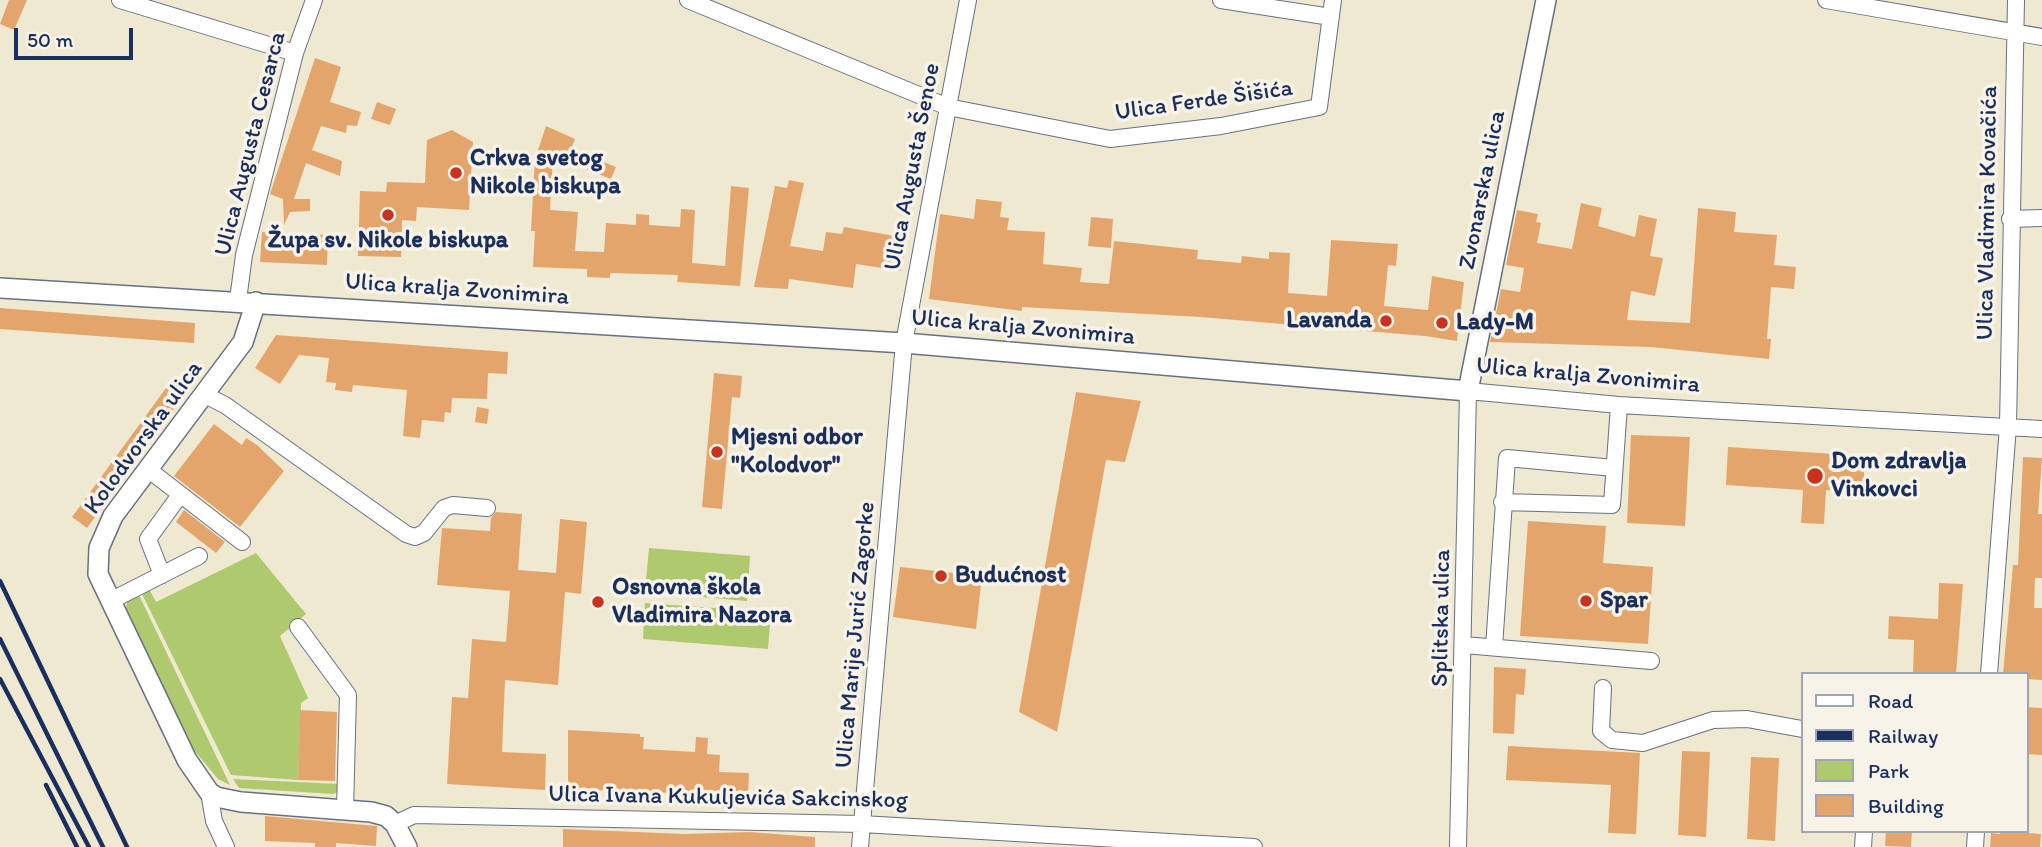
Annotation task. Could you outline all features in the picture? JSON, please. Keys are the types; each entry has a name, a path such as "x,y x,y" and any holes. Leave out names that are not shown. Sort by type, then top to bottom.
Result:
{"main road":[{"name":"Zvonarska ulica","path":"1468,391 1546,0"},
{"name":"Ulica kralja Zvonimira","path":"0,288 904,343 1468,391"},
{"name":"Kolodvorska ulica","path":"209,792 187,760 110,601 98,574 99,548 113,516 243,342 247,301"},
{"path":"209,792 216,797 241,802 371,811 386,816 395,824 407,847"}],"street":[{"path":"120,0 295,53"},
{"name":"Ulica Augusta Cesarca","path":"247,301 244,255 295,53 314,0"},
{"path":"688,0 948,107"},
{"name":"Ulica Augusta Šenoe","path":"904,343 968,0"},
{"path":"1221,0 1331,18"},
{"name":"Ulica Ferde Šišića","path":"948,107 1110,139 1221,126 1319,107 1333,0"},
{"path":"1826,0 2042,37"},
{"name":"Ulica Vladimira Kovačića","path":"1989,672 2008,426 2016,0"},
{"path":"2010,219 2042,218"},
{"name":"Ulica Marije Jurić Zagorke","path":"860,847 904,343"},
{"name":"Ulica kralja Zvonimira","path":"1468,391 1619,405 2042,429"},
{"name":"Splitska ulica","path":"1458,847 1468,391"},
{"path":"205,395 225,405 405,534 415,537 424,533 444,508 453,505 487,508"},
{"path":"1502,502 1612,505 1619,405"},
{"path":"1494,647 1507,458 1615,468"},
{"path":"149,470 242,542"},
{"path":"162,575 148,539 180,495"},
{"path":"110,601 199,556"},
{"path":"298,627 348,695 345,810"},
{"path":"1464,645 1651,661"},
{"path":"1603,688 1601,731 1612,740 1643,743 1713,720 1747,719 1800,729"},
{"path":"209,792 214,821 226,847"},
{"name":"Ulica Ivana Kukuljevića Sakcinskog","path":"395,824 414,815 862,824 1254,847"}],"green space":[{"path":"649,548 750,556 747,601 645,592"},
{"path":"256,553 306,614 280,636 308,698 301,703 298,780 231,775 142,594 149,589 156,602"},
{"path":"139,595 230,785 218,779 194,750 126,610 127,601"},
{"path":"645,603 771,612 768,649 643,639"},
{"path":"233,779 339,784 338,792 333,794 239,788"}],"building":[{"path":"9,0 27,0 14,30 0,24"},
{"path":"315,58 341,67 330,102 361,112 357,126 347,125 346,133 321,126 312,150 342,161 340,176 306,163 294,199 310,199 310,211 290,212 284,225 283,199 270,194"},
{"path":"377,102 396,109 390,125 371,119"},
{"path":"546,126 575,139 571,149 616,167 611,179 553,156 550,210 578,212 575,251 604,252 606,223 636,225 636,214 649,215 649,225 680,227 681,209 695,210 692,263 725,266 731,186 749,188 740,286 677,282 678,275 610,273 610,278 587,277 587,269 533,267 535,231 531,231 535,159"},
{"path":"452,130 473,142 469,210 417,207 416,221 402,220 401,257 358,256 360,191 386,192 387,182 425,183 427,140"},
{"path":"789,180 804,183 790,246 823,251 826,232 842,234 844,227 906,238 901,271 856,264 853,288 789,279 788,289 754,287 775,186 787,188"},
{"path":"976,199 1002,202 1000,217 1009,218 1007,230 1045,232 1043,264 1082,268 1080,282 1109,284 1114,241 1198,250 1197,259 1241,263 1242,256 1269,259 1269,252 1290,253 1288,293 1327,296 1331,240 1398,244 1396,266 1388,265 1384,306 1428,310 1432,276 1464,282 1457,341 1200,317 1022,307 1022,311 929,299 940,214 974,219"},
{"path":"1581,203 1602,208 1598,226 1635,237 1639,215 1657,219 1650,256 1663,258 1655,296 1631,291 1627,320 1690,323 1698,208 1736,212 1734,232 1777,235 1774,265 1796,267 1794,289 1771,287 1767,339 1771,339 1769,359 1651,347 1490,342 1501,289 1520,292 1524,268 1506,265 1517,210 1538,214 1536,222 1541,223 1537,243 1572,249"},
{"path":"1091,217 1113,219 1111,248 1088,246"},
{"path":"262,232 279,233 278,243 303,245 304,234 328,235 327,265 260,262"},
{"path":"0,308 195,323 194,343 0,329"},
{"path":"276,335 508,352 507,374 488,373 487,399 452,398 451,413 445,412 444,422 422,420 420,438 403,436 407,390 353,385 352,392 335,390 336,383 326,382 329,358 299,355 280,384 255,368"},
{"name":"Mjesni odbor \"Kolodvor\"","path":"714,373 742,376 740,398 732,397 722,509 702,507"},
{"path":"166,388 181,399 87,528 72,517"},
{"path":"1076,392 1141,401 1125,462 1106,460 1057,732 1019,712"},
{"path":"477,407 489,409 487,424 475,422"},
{"path":"214,424 242,445 246,438 257,445 284,471 240,527 174,476"},
{"path":"1631,435 1690,437 1685,526 1627,523"},
{"path":"1728,447 1865,456 1863,493 1826,490 1824,524 1801,523 1803,490 1726,485"},
{"path":"2023,457 2042,458 2038,514 2042,514 2042,578 2035,578 2034,608 2042,608 2042,680 2028,679 2028,672 2003,672 2013,565 2018,565"},
{"path":"184,510 225,542 216,553 176,522"},
{"path":"496,512 522,514 518,570 556,573 560,519 587,522 581,594 565,592 558,685 505,680 502,752 546,754 545,790 447,784 452,697 468,698 472,639 506,642 510,591 437,585 442,528 490,531 491,518"},
{"name":"Spar","path":"1528,521 1606,526 1603,563 1653,567 1648,644 1520,636"},
{"path":"900,567 982,576 976,629 893,617"},
{"path":"1939,583 1963,584 1956,672 1913,672 1914,640 1888,639 1889,616 1938,619"},
{"path":"1494,667 1526,669 1524,695 1516,694 1514,734 1493,733"},
{"path":"2028,707 2042,708 2042,755 2028,754"},
{"path":"300,710 337,712 335,781 298,780"},
{"path":"568,730 640,734 640,737 644,737 643,749 695,752 696,737 708,738 707,754 720,755 719,772 749,773 748,796 568,789"},
{"path":"1508,746 1640,753 1636,834 1608,833 1611,785 1506,780"},
{"path":"1682,751 1710,752 1706,837 1678,835"},
{"path":"1751,757 1779,758 1775,841 1747,839"},
{"path":"265,816 377,826 376,846 336,843 336,847 315,847 315,843 265,841"},
{"path":"563,829 685,834 749,832 815,837 815,847 563,847"},
{"path":"1886,833 1912,833 1911,847 1885,846"},
{"path":"1991,833 2041,834 2040,847 1990,847"}],"railway":[{"path":"0,581 127,847"},
{"path":"0,639 103,847"},
{"path":"0,679 89,847"},
{"path":"46,785 77,847"}],"place":[{"name":"Crkva svetog Nikole biskupa","path":"456,173"},
{"name":"Župa sv. Nikole biskupa","path":"388,215"},
{"name":"Lavanda","path":"1386,321"},
{"name":"Lady-M","path":"1442,323"},
{"name":"Mjesni odbor \"Kolodvor\"","path":"717,452"},
{"name":"Dom zdravlja Vinkovci","path":"1815,476"},
{"name":"Budućnost","path":"941,576"},
{"name":"Spar","path":"1586,601"},
{"name":"Osnovna škola Vladimira Nazora","path":"598,602"}]}
